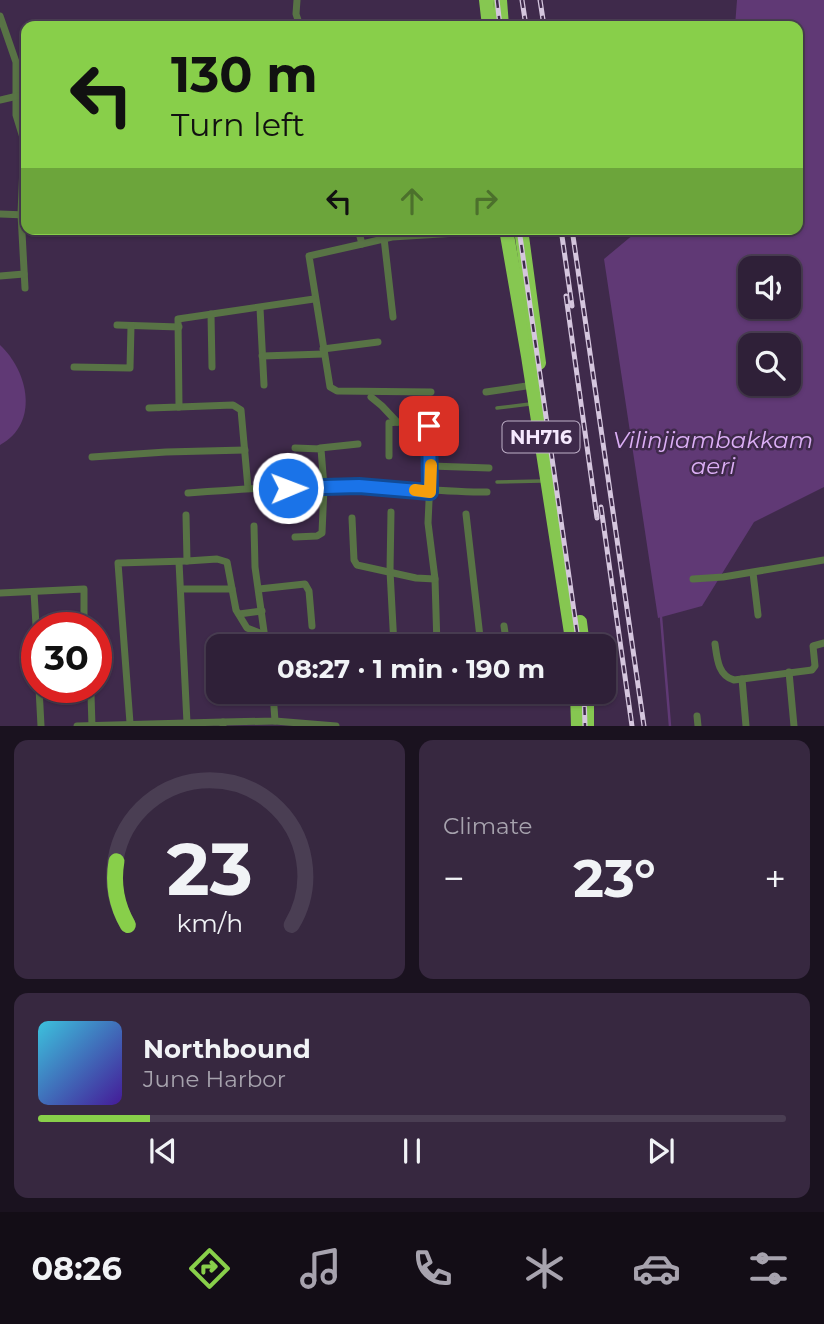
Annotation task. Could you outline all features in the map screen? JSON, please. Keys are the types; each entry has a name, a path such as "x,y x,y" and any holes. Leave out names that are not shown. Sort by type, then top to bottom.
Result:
{"highway":[{"path":"486,0 488,21"},
{"path":"500,0 502,21"},
{"name":"NH716","path":"509,235 571,634"},
{"path":"522,235 581,634"},
{"path":"577,704 578,726"},
{"path":"587,704 587,726"}],"street":[{"path":"297,0 298,21"},
{"path":"0,16 16,62 16,115 21,131"},
{"path":"0,100 21,94"},
{"path":"0,214 21,214"},
{"path":"24,235 25,288"},
{"path":"360,235 362,244"},
{"path":"431,392 333,391 323,351 309,256 384,239 439,235"},
{"path":"384,239 393,317"},
{"path":"0,276 24,274"},
{"path":"179,407 178,319 314,299"},
{"path":"260,308 264,384"},
{"path":"211,314 212,367"},
{"path":"117,325 178,327"},
{"path":"74,368 130,368 131,326"},
{"path":"262,356 323,351 378,342"},
{"path":"486,392 533,386"},
{"path":"371,397 397,422"},
{"path":"149,408 238,407 243,417 248,488"},
{"path":"389,456 388,425 391,422 429,426 431,466 428,523 435,579 437,634"},
{"path":"295,448 358,444"},
{"path":"295,537 317,536 322,533 324,487 320,448"},
{"path":"92,457 153,452 245,450"},
{"path":"431,466 489,468"},
{"path":"188,493 248,488 359,486 430,492 487,492"},
{"path":"391,512 390,571 393,634"},
{"path":"466,514 480,634"},
{"path":"186,515 181,589 187,723"},
{"path":"352,518 354,562 360,566 416,578 435,579"},
{"path":"254,526 255,567 265,634"},
{"path":"130,723 118,563 217,559 226,562 239,614 247,628 262,634"},
{"path":"693,579 753,573 824,560"},
{"path":"753,573 758,615"},
{"path":"259,589 305,584 309,591 312,626"},
{"path":"0,593 83,589 84,612"},
{"path":"181,589 232,589"},
{"path":"34,592 35,612"},
{"path":"239,614 262,611"},
{"path":"504,626 505,634"},
{"path":"815,666 813,646 824,643"},
{"path":"715,644 717,661 724,676 734,680 812,670 815,666 824,665"},
{"path":"789,672 794,726"},
{"path":"742,679 746,726"},
{"path":"40,703 41,726"},
{"path":"91,703 92,725"},
{"path":"273,704 275,721"},
{"path":"697,716 698,726"},
{"path":"77,726 275,721 336,726"}],"lane":[{"path":"497,408 536,403"},
{"path":"497,482 548,481"}],"water":[{"name":"Vilinjiambakkam aeri","path":"737,0 824,0 824,487 754,522 702,606 658,618 604,259 633,235 803,235 803,21 735,21"},
{"path":"0,345 17,368 26,396 21,424 13,435 0,445"}],"waterway":[{"path":"661,617 670,726"}],"railway":[{"path":"497,0 499,21"},
{"path":"522,0 525,21"},
{"path":"540,0 543,21"},
{"path":"520,235 577,634"},
{"path":"562,235 572,306"},
{"path":"573,235 644,726"},
{"path":"566,296 597,518"},
{"path":"601,507 632,726"},
{"path":"584,704 585,726"}],"slow traffic":[{"path":"415,490 430,492 431,465"}],"route":[{"path":"288,488 359,486 430,492 429,426"}]}
